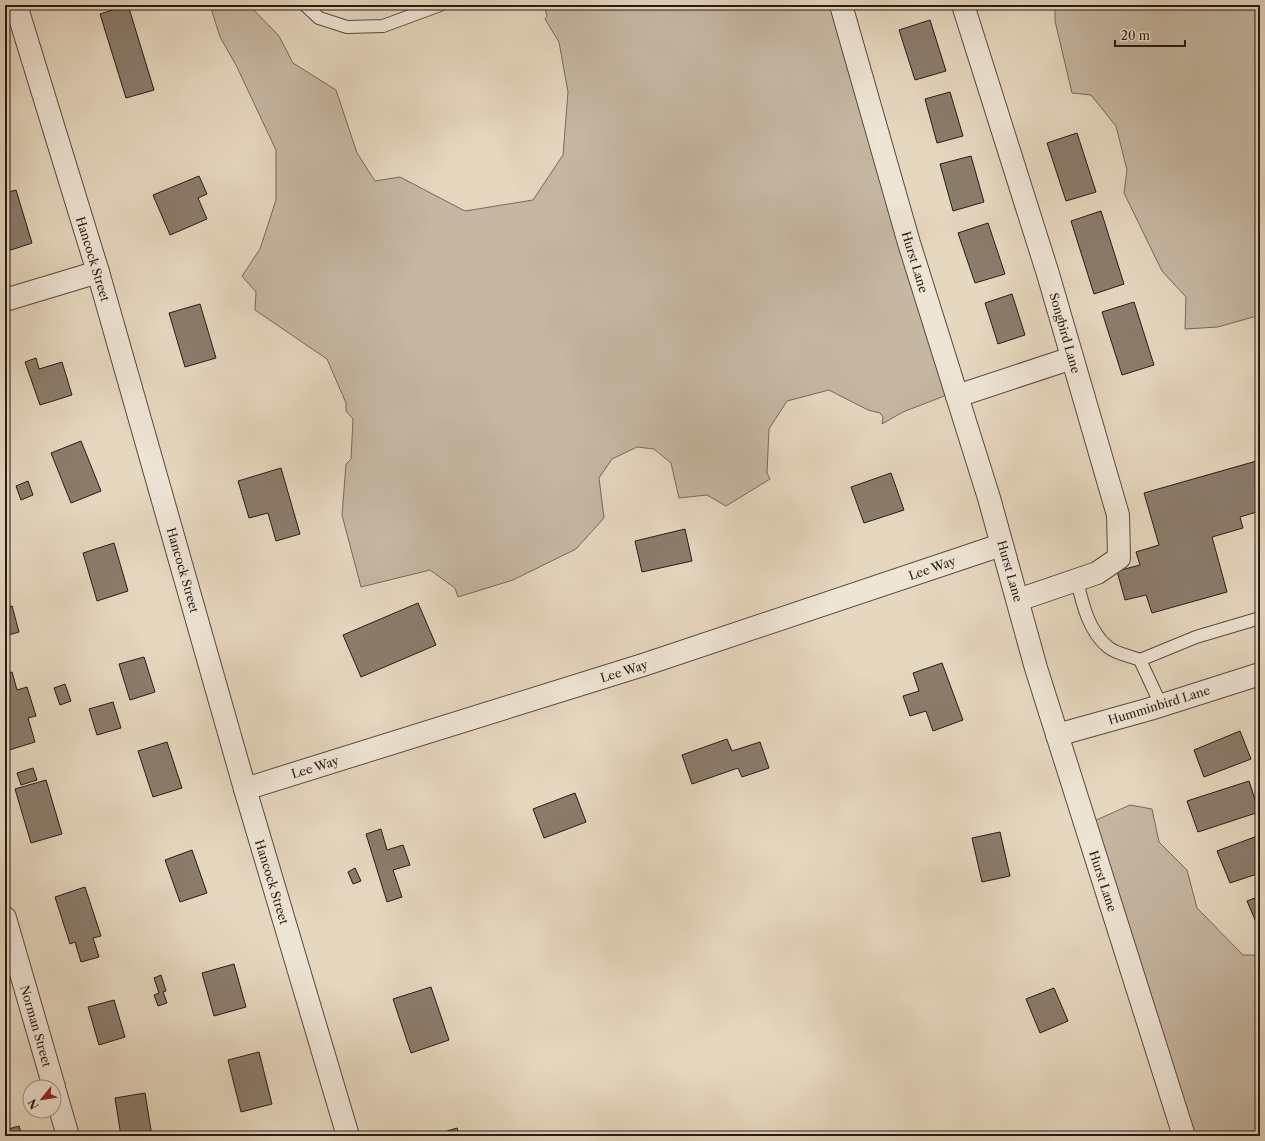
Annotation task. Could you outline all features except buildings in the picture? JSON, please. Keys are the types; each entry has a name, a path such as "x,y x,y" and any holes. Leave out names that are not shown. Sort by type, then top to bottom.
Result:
{"street":[{"name":"Hancock Street","path":"16,5 98,272 245,789 348,1136"},
{"name":"Hurst Lane","path":"841,5 909,244 989,498 1036,668 1184,1136"},
{"name":"Songbird Lane","path":"963,5 1072,358 1118,515 1119,558 1098,573 1018,600"},
{"path":"5,300 98,272"},
{"path":"957,396 1072,358"},
{"name":"Lee Way","path":"245,789 646,664 1001,545"},
{"name":"Humminbird Lane","path":"1057,734 1160,706 1260,674"},
{"name":"Norman Street","path":"5,918 51,1079"},
{"name":"Norman Street","path":"62,1115 68,1136"}],"lane":[{"path":"305,5 319,18 347,27 384,26 440,5"},
{"path":"1077,580 1085,615 1108,648 1140,660 1196,637 1260,618"},
{"path":"1140,660 1160,706"}],"shaded area":[{"path":"210,5 249,5 279,36 293,63 336,90 357,153 375,181 400,177 465,211 533,200 563,155 568,92 559,42 545,19 547,16 544,5 838,5 952,393 903,412 882,424 883,417 880,413 868,410 829,390 787,401 769,429 767,473 770,479 726,506 707,495 679,498 671,463 654,449 637,447 612,459 599,478 604,518 576,549 513,580 458,597 455,588 430,570 361,587 342,515 346,464 351,459 353,419 346,411 346,403 327,359 255,310 256,292 242,276 260,249 276,200 276,150 236,65 220,37"},
{"path":"1055,5 1260,5 1260,315 1218,327 1185,329 1186,297 1162,271 1124,193 1127,170 1116,126 1091,95 1072,93 1055,21"},
{"path":"1130,805 1152,809 1159,842 1187,870 1197,908 1243,955 1260,955 1260,1136 1180,1136 1085,825"}]}
